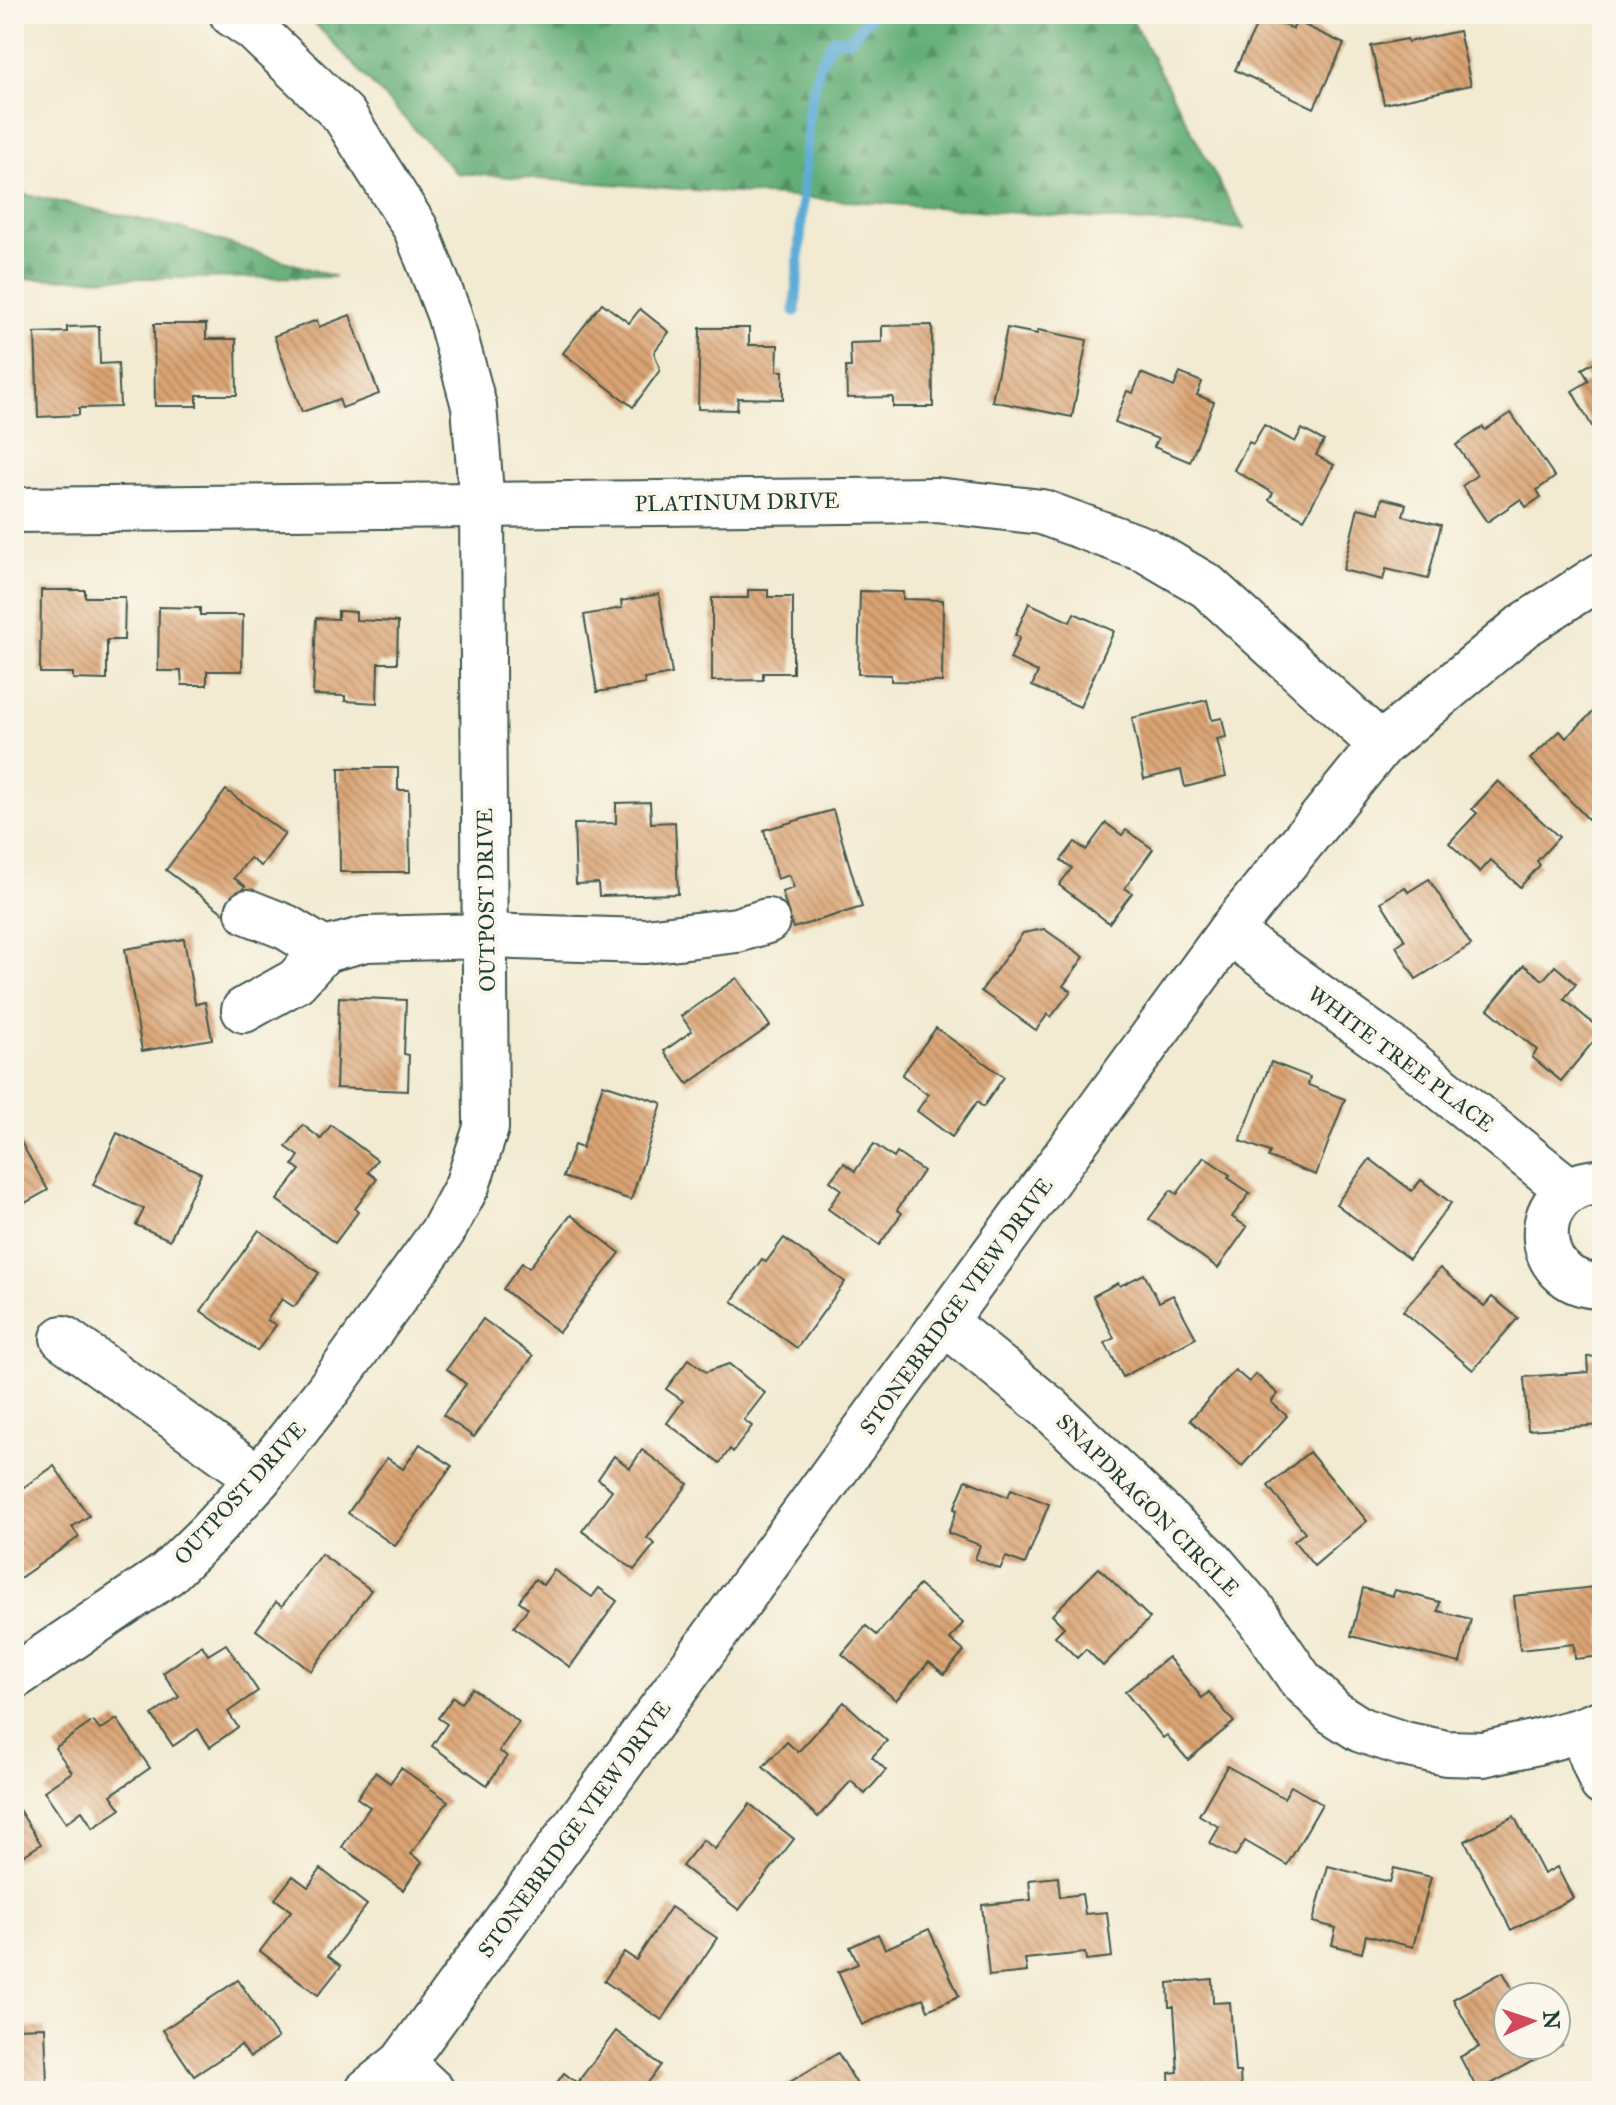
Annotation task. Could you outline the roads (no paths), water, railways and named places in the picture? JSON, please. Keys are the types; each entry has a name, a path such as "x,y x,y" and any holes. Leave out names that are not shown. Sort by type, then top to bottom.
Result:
{"street":[{"name":"OUTPOST DRIVE","path":"14,1677 167,1574 259,1478 328,1390 443,1231 467,1186 486,1128 482,506 474,406 449,314 416,229 344,115 254,29 232,14"},
{"name":"PLATINUM DRIVE","path":"14,510 936,500 1042,512 1146,550 1207,586 1381,745"},
{"name":"STONEBRIDGE VIEW DRIVE","path":"367,2091 417,2077 945,1323 1229,932 1381,745 1523,626 1602,575"},
{"path":"248,912 286,927 324,950"},
{"path":"244,1010 296,981 324,950 366,939 486,936 645,941 737,930 767,921"},
{"name":"WHITE TREE PLACE","path":"1229,932 1585,1186 1555,1202 1547,1218 1545,1236 1549,1254 1558,1269 1572,1280 1589,1286 1602,1286"},
{"name":"SNAPDRAGON CIRCLE","path":"945,1323 1048,1407 1211,1561 1252,1609 1300,1679 1333,1712 1361,1730 1446,1753 1483,1754 1592,1726"},
{"path":"63,1338 259,1478"},
{"path":"1592,1726 1602,1783"}],"waterway":[{"path":"795,311 809,109 820,63 834,39 850,40 872,14"}]}
